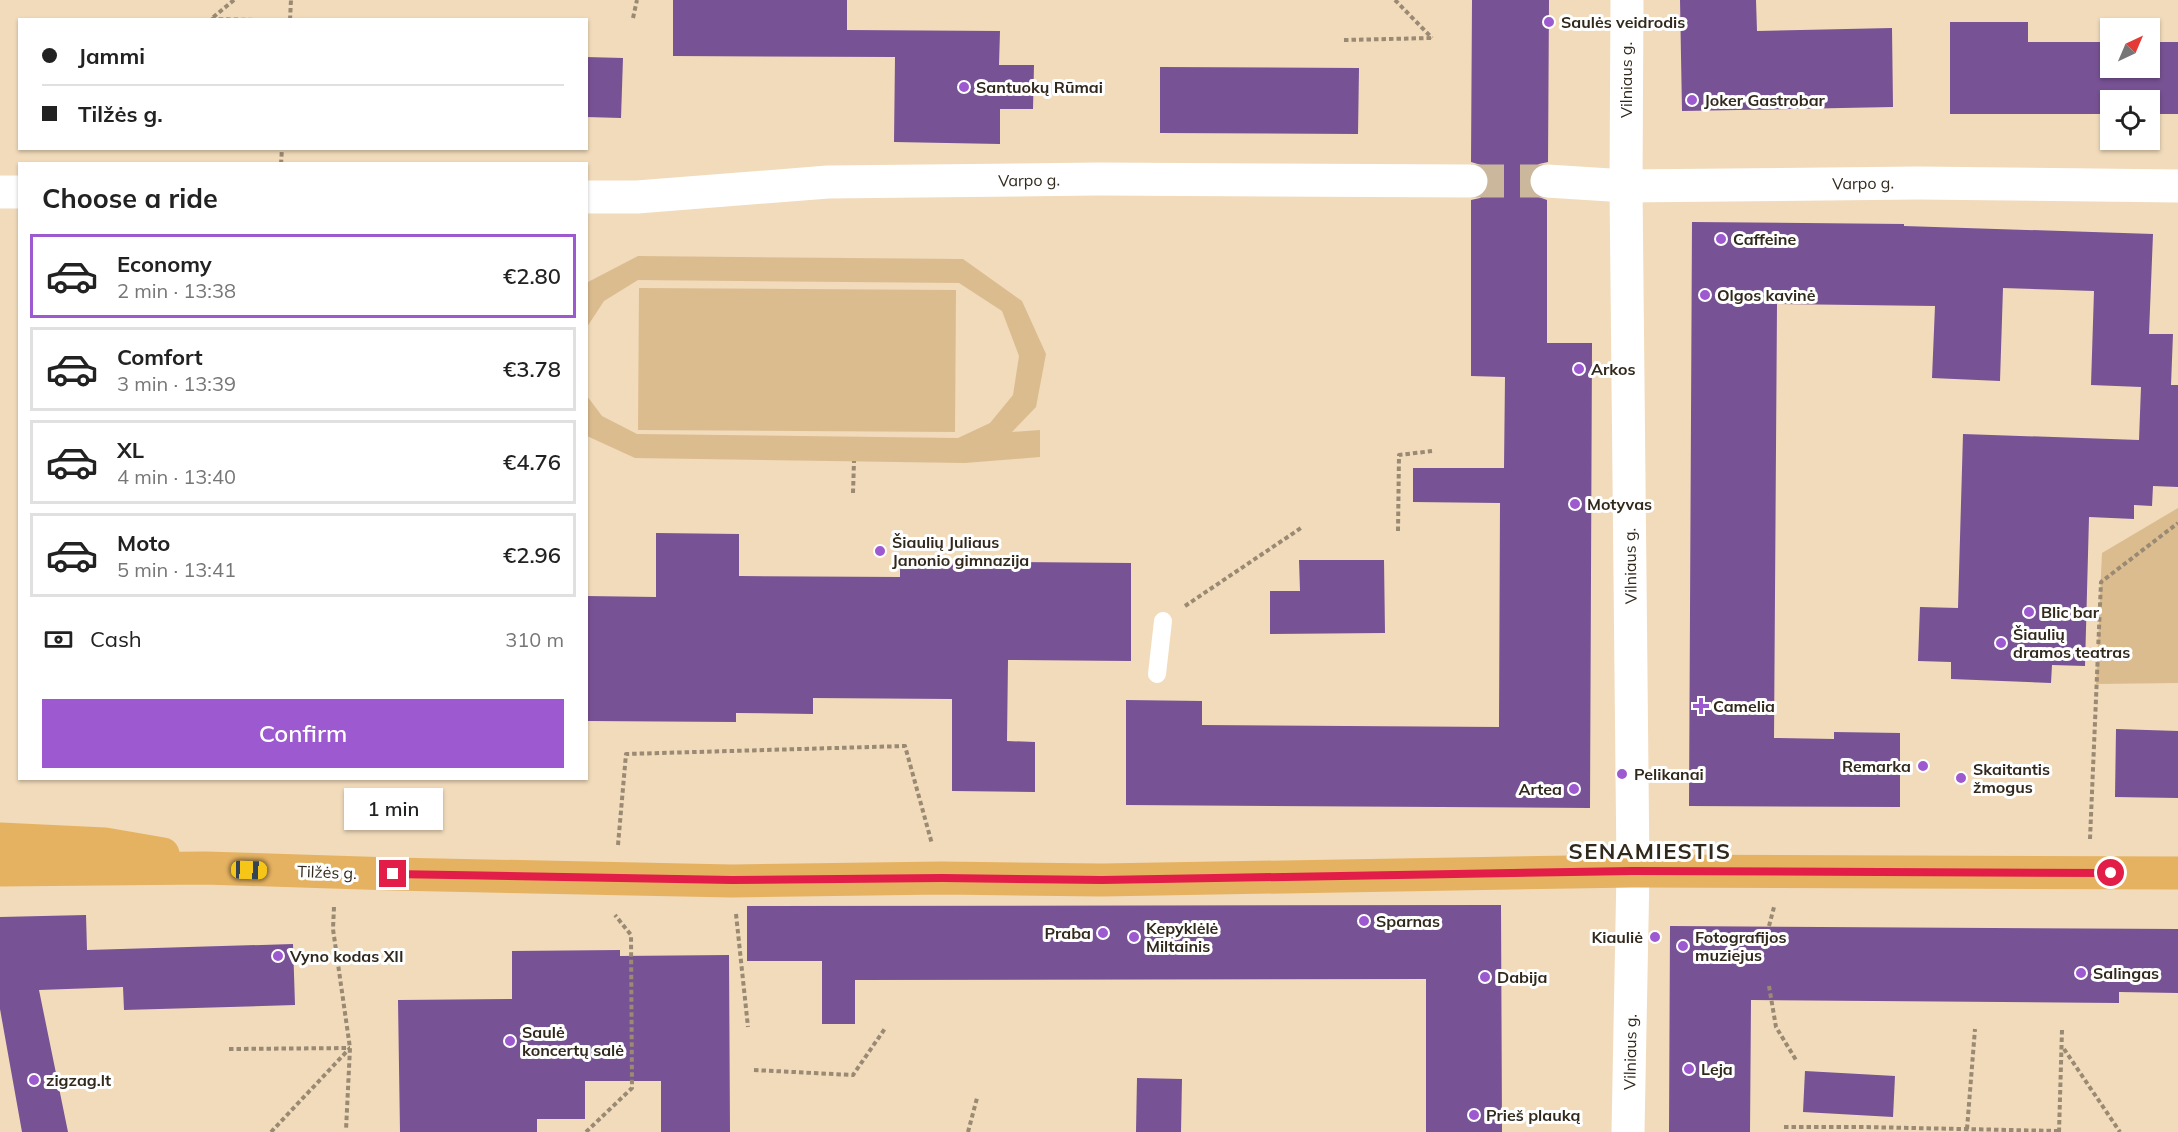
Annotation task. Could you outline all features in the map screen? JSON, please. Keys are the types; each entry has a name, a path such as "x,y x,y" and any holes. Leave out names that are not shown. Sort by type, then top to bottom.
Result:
{"highway":[{"name":"Tilžės g.","path":"0,839 105,844 157,851 205,868"},
{"name":"Tilžės g.","path":"0,870 205,868 732,880 942,878 1102,880 1633,871 2178,873"}],"street":[{"name":"Vilniaus g.","path":"1627,0 1626,186 1633,871 1628,1132"},
{"name":"Varpo g.","path":"588,197 636,197 828,182 1098,179 1471,182"},
{"name":"Varpo g.","path":"1547,181 1626,186 1906,183 2178,186"},
{"path":"0,192 18,192"}],"lane":[{"path":"1157,674 1163,621"}],"path":[{"path":"212,18 234,0"},
{"path":"290,18 291,0"},
{"path":"633,18 637,0"},
{"path":"1344,40 1432,38 1395,0"},
{"path":"1398,531 1399,455 1432,451"},
{"path":"853,493 854,461"},
{"path":"2088,873 2101,582 2178,523"},
{"path":"1163,621 1301,528"},
{"path":"616,879 626,754 906,746 920,806 942,878"},
{"path":"732,880 748,1027"},
{"path":"586,1132 632,1088 631,935 615,915"},
{"path":"333,929 350,1047 346,1130"},
{"path":"1768,986 1776,1027 1796,1060"},
{"path":"754,1070 853,1075 886,1027"},
{"path":"1967,1129 1975,1029"},
{"path":"1784,1127 2060,1132 2064,1049 2062,1030"},
{"path":"229,1048 350,1047"},
{"path":"271,1132 350,1047"},
{"path":"2064,1049 2121,1132"},
{"path":"968,1132 977,1098"}],"shaded area":[{"path":"638,256 963,259 1022,301 1046,354 1036,407 1012,432 1040,430 1040,457 965,463 635,458 588,436 588,397 602,416 637,434 958,438 990,423 1013,395 1019,356 1002,311 959,283 638,280 604,301 588,325 588,282"},
{"path":"639,288 956,290 955,432 638,430"},
{"path":"2178,508 2178,683 2096,684 2102,553"}],"building":[{"path":"673,0 847,0 847,30 1000,31 999,65 1034,65 1033,109 1000,109 1000,144 894,142 895,57 673,56"},
{"path":"1472,0 1549,0 1548,162 1539,164 1532,170 1528,180 1536,196 1547,200 1547,343 1592,343 1590,808 1126,805 1126,700 1202,701 1202,725 1499,727 1500,503 1413,502 1413,468 1504,468 1505,377 1471,376 1471,200 1480,198 1487,191 1490,181 1487,171 1481,165 1471,162"},
{"path":"1680,0 1756,0 1757,31 1892,28 1893,107 1682,111"},
{"path":"1950,22 2028,22 2028,42 2100,42 2100,78 2160,78 2160,42 2178,42 2178,114 2160,114 2160,90 2100,90 2100,114 1950,114"},
{"path":"588,57 623,58 621,118 588,117"},
{"path":"1160,67 1359,68 1358,134 1160,133"},
{"path":"1692,222 1904,224 1904,226 2153,234 2149,334 2173,334 2171,385 2178,385 2178,487 2153,486 2152,506 2134,505 2134,519 2089,517 2085,666 2052,665 2051,683 1951,679 1951,662 1918,661 1920,607 1958,608 1963,434 2139,440 2141,387 2091,385 2094,291 2003,288 2000,381 1932,378 1935,306 1777,304 1774,738 1834,739 1834,732 1900,733 1900,807 1689,806"},
{"path":"656,533 739,534 739,576 900,577 900,561 1131,563 1131,661 1008,660 1007,741 1035,742 1035,792 952,791 952,699 813,698 813,714 736,713 736,722 588,721 588,596 656,597"},
{"path":"1299,560 1384,560 1385,633 1270,634 1270,591 1300,591"},
{"path":"2116,729 2178,731 2178,798 2115,797"},
{"path":"1501,905 1502,1132 1426,1132 1426,979 855,980 855,1024 822,1024 822,961 747,961 747,906"},
{"path":"86,915 87,950 293,944 295,1005 124,1010 123,987 39,990 68,1132 22,1132 0,1009 0,917"},
{"path":"1670,926 2178,929 2178,993 2119,992 2119,1003 1751,1000 1750,1132 1669,1132"},
{"name":"Saulė koncertų salė","path":"620,950 620,956 729,955 730,1132 661,1132 661,1081 585,1081 585,1119 537,1119 537,1132 400,1132 398,1000 512,999 512,951"},
{"path":"1805,1071 1895,1076 1893,1117 1803,1112"},
{"path":"1137,1078 1182,1079 1181,1132 1136,1132"}],"tunnel":[{"path":"1471,181 1547,181"}],"place":[{"name":"Saulės veidrodis","path":"1549,22"},
{"name":"Santuokų Rūmai","path":"964,87"},
{"name":"Joker Gastrobar","path":"1692,100"},
{"name":"Caffeine","path":"1721,239"},
{"name":"Olgos kavinė","path":"1705,295"},
{"name":"Arkos","path":"1579,369"},
{"name":"Motyvas","path":"1575,504"},
{"name":"Šiaulių Juliaus Janonio gimnazija","path":"880,551"},
{"name":"Blic bar","path":"2029,612"},
{"name":"Šiaulių dramos teatras","path":"2001,643"},
{"name":"Camelia","path":"1701,706"},
{"name":"Remarka","path":"1923,766"},
{"name":"Pelikanai","path":"1622,774"},
{"name":"Skaitantis žmogus","path":"1961,778"},
{"name":"Artea","path":"1574,789"},
{"name":"Sparnas","path":"1364,921"},
{"name":"Praba","path":"1103,933"},
{"name":"Kepyklėlė Miltainis","path":"1134,937"},
{"name":"Kiauliė","path":"1655,937"},
{"name":"Fotografijos muziejus","path":"1683,946"},
{"name":"Vyno kodas XII","path":"278,956"},
{"name":"Salingas","path":"2081,973"},
{"name":"Dabija","path":"1485,977"},
{"name":"Saulė koncertų salė","path":"510,1041"},
{"name":"Leja","path":"1689,1069"},
{"name":"zigzag.lt","path":"34,1080"},
{"name":"Prieš plauką","path":"1474,1115"}],"district":[{"name":"SENAMIESTIS","path":"1650,851"}],"route":[{"path":"393,874 732,880 942,878 1102,880 1633,871 2111,873"}]}
